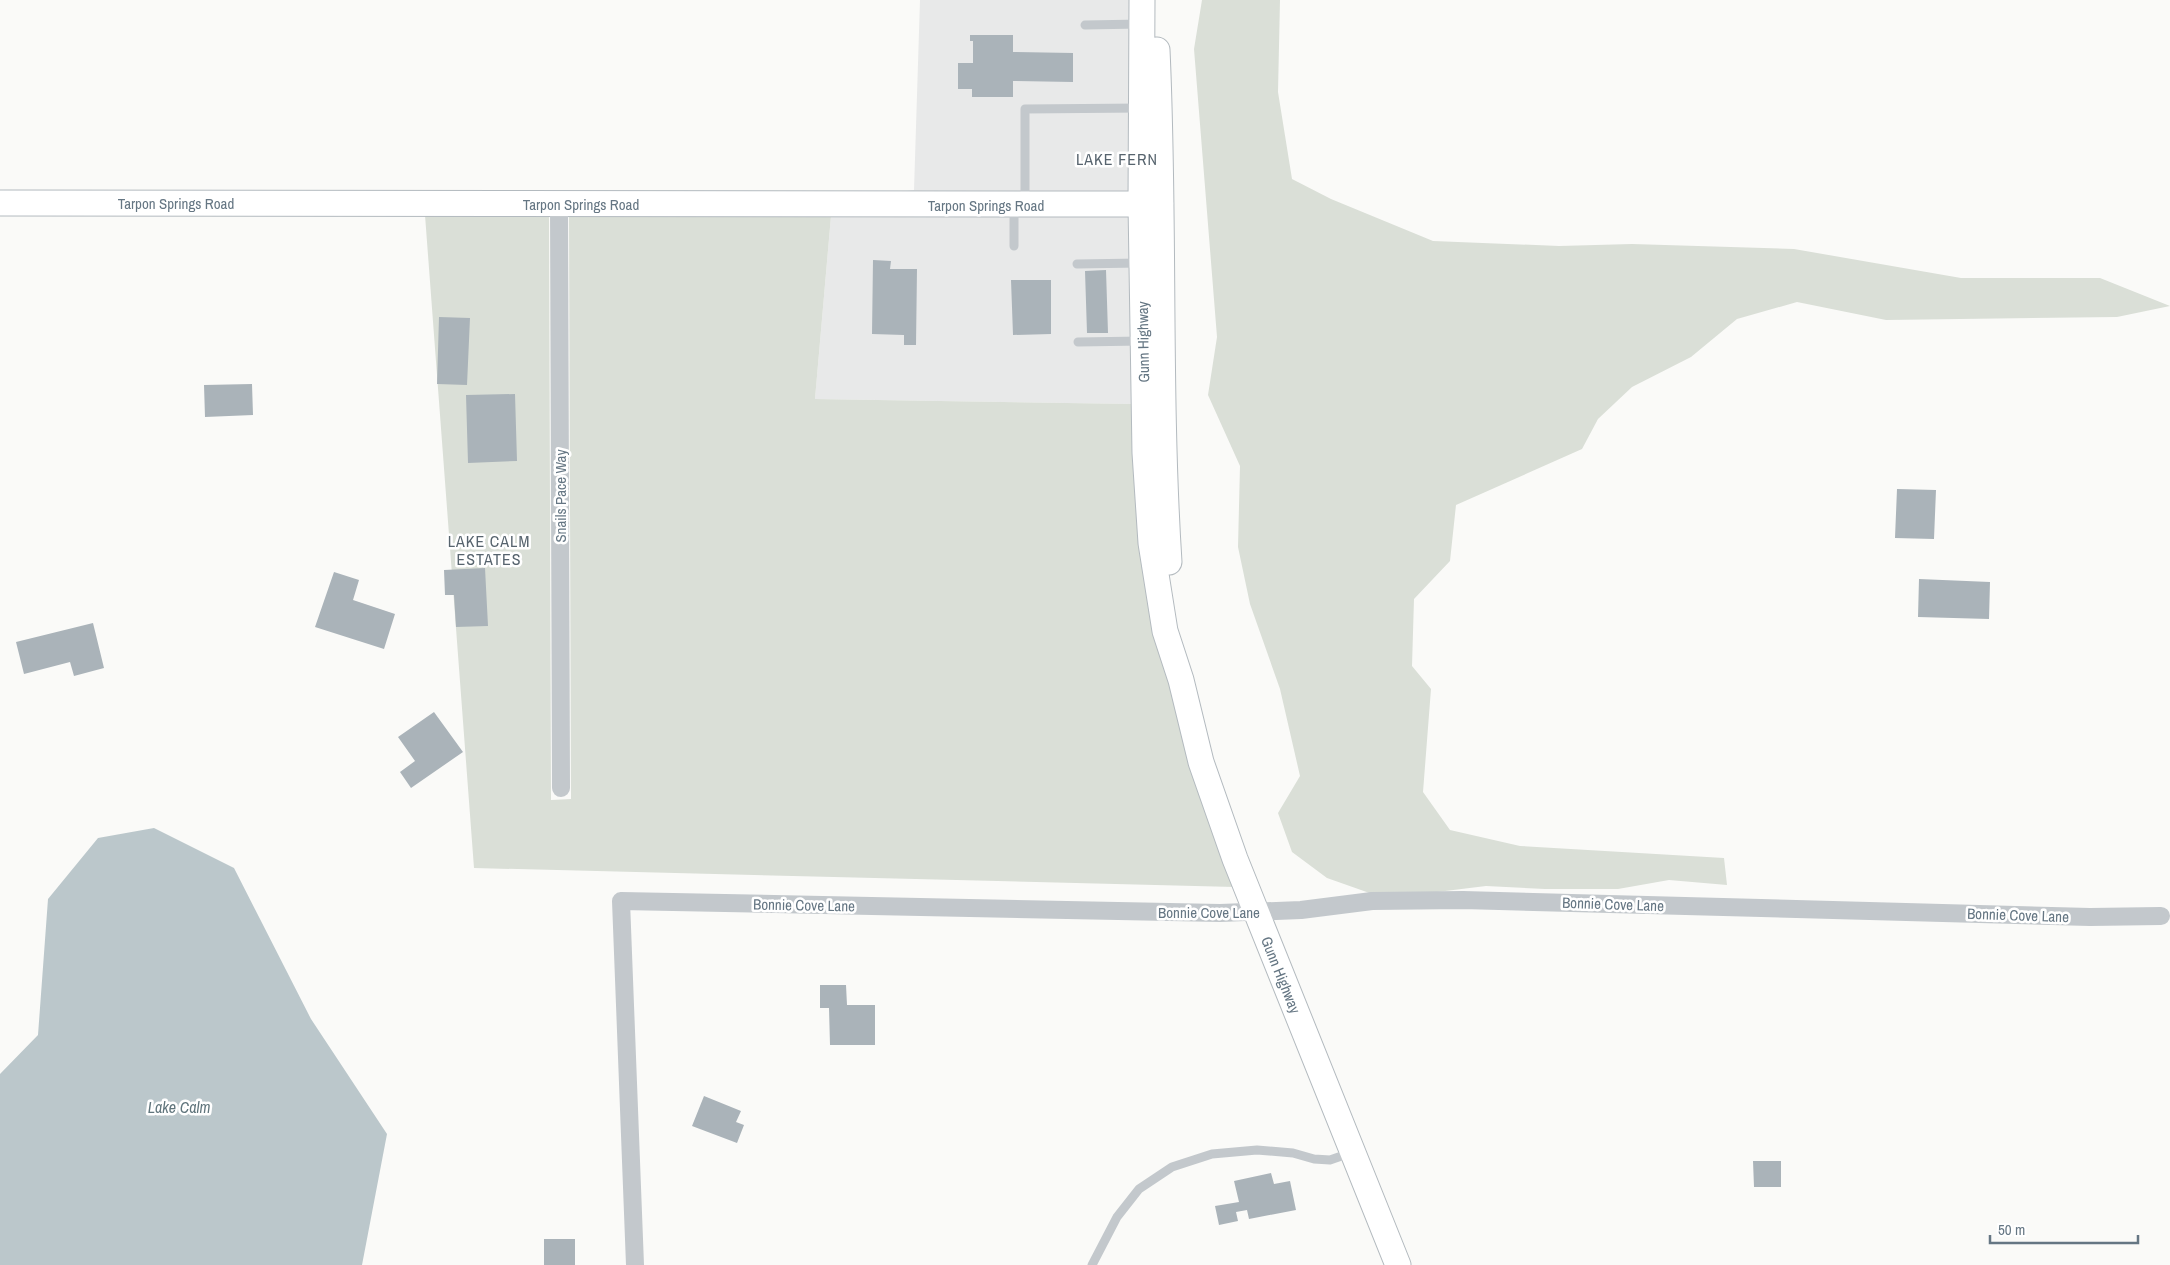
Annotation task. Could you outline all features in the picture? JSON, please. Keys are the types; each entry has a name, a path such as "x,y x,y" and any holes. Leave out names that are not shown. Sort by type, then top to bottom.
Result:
{"main road":[{"name":"Gunn Highway","path":"1142,0 1141,108 1151,204 1169,561 1181,680"},
{"name":"Gunn Highway","path":"1154,0 1160,108 1151,204 1142,263 1142,341 1145,453 1151,543 1165,632 1181,680 1201,762 1235,859 1398,1265"},
{"name":"Tarpon Springs Road","path":"0,203 1151,204"}],"street":[{"name":"Snails Pace Way","path":"559,204 561,788"},
{"name":"Bonnie Cove Lane","path":"635,1265 621,901 1256,912 1301,910 1372,901 1463,900 2090,917 2161,916"}],"lane":[{"path":"1085,25 1141,24"},
{"path":"1014,246 1020,204 1025,109 1141,108"},
{"path":"1077,264 1142,263"},
{"path":"1078,342 1142,341"},
{"path":"1092,1265 1116,1217 1139,1189 1172,1167 1212,1154 1257,1150 1293,1153 1314,1159 1330,1160 1353,1152"}],"shaded area":[{"path":"920,0 1132,0 1131,193 889,193 914,190"},
{"path":"1202,0 1280,0 1278,92 1292,179 1331,199 1433,241 1559,246 1632,244 1794,249 1961,278 2100,278 2170,306 2117,317 1886,320 1797,302 1737,319 1691,357 1632,387 1598,419 1582,449 1456,505 1450,561 1414,599 1412,666 1431,689 1423,792 1450,830 1520,846 1724,858 1727,885 1669,880 1618,889 1545,889 1486,886 1437,892 1395,902 1327,878 1292,852 1278,813 1300,776 1280,689 1250,604 1238,547 1240,466 1208,395 1217,337 1194,49"},
{"path":"425,215 549,215 551,800 571,799 569,216 831,216 815,399 1134,404 1135,454 1235,887 474,868"},
{"path":"831,216 1131,216 1134,404 815,399"}],"water":[{"name":"Lake Calm","path":"154,828 234,868 311,1019 387,1134 362,1265 0,1265 0,1074 38,1035 48,899 98,838"}],"building":[{"path":"970,35 1013,35 1013,52 1073,53 1073,82 1013,81 1013,97 972,97 972,89 958,89 958,63 973,63 973,41 970,41"},
{"path":"873,260 891,261 890,269 917,269 916,345 904,345 904,335 872,334"},
{"path":"1106,270 1108,333 1087,333 1085,271"},
{"path":"1011,280 1051,280 1051,334 1013,335"},
{"path":"439,317 470,318 467,385 437,384"},
{"path":"252,384 253,415 205,417 204,385"},
{"path":"515,394 517,461 468,463 466,395"},
{"path":"1897,489 1936,490 1934,539 1895,538"},
{"path":"485,568 488,626 456,627 454,595 445,595 444,570"},
{"path":"334,572 359,580 353,600 395,614 384,649 315,627"},
{"path":"1919,579 1990,582 1989,619 1918,617"},
{"path":"93,623 104,668 74,676 70,662 24,674 16,642"},
{"path":"434,712 463,752 411,788 400,772 415,761 398,737"},
{"path":"820,985 846,985 847,1005 875,1005 875,1045 830,1045 829,1008 820,1008"},
{"path":"704,1096 741,1111 736,1122 744,1125 737,1143 692,1126"},
{"path":"1753,1161 1781,1161 1781,1187 1754,1187"},
{"path":"1271,1173 1274,1184 1290,1181 1296,1210 1249,1219 1247,1210 1236,1212 1238,1221 1219,1225 1215,1206 1239,1202 1234,1181"},
{"path":"544,1239 575,1239 575,1265 544,1265"}],"district":[{"name":"LAKE FERN","path":"1117,159"},
{"name":"LAKE CALM ESTATES","path":"489,550"}]}
